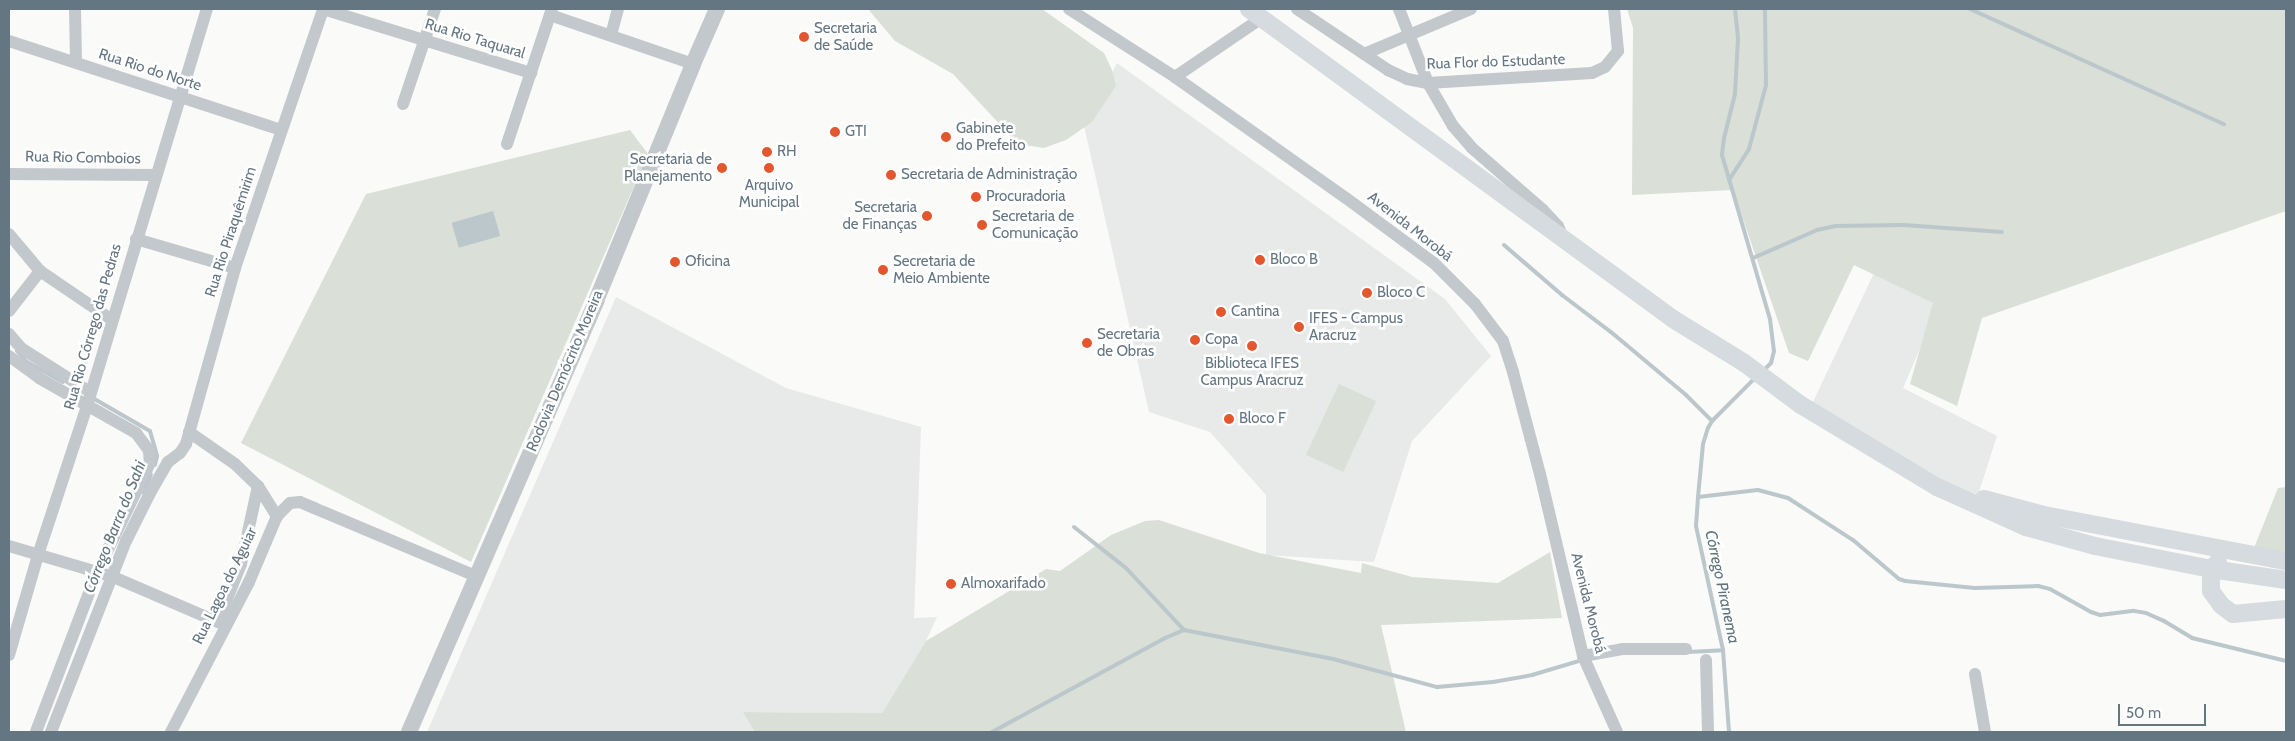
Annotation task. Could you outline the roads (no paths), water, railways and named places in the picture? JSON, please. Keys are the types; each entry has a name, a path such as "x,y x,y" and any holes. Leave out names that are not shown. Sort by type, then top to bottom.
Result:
{"main road":[{"path":"1256,13 1673,319 1743,362 1801,405 1938,487 2026,527 2095,546 2286,580"},
{"path":"1938,487 2044,515 2286,562"},
{"path":"2286,562 2218,562 2211,568 2211,591 2221,605 2233,614 2286,608"}],"street":[{"path":"75,9 76,62"},
{"name":"Rua Rio Córrego das Pedras","path":"9,655 38,555 87,406 136,239 182,98 207,9"},
{"name":"Rua Rio Taquaral","path":"323,9 531,74"},
{"name":"Rua Rio Piraquêmirim","path":"51,732 112,576 150,493 168,462 180,454 189,432 235,268 323,9"},
{"path":"403,104 435,9"},
{"path":"611,35 618,9"},
{"name":"Rodovia Demócrito Moreira","path":"409,732 596,300 692,64 717,9"},
{"name":"Avenida Morobá","path":"1069,9 1175,77 1434,264 1475,304 1503,341 1540,474 1583,656 1617,732"},
{"name":"Rua Flor do Estudante","path":"1297,9 1364,54 1407,78 1428,83 1592,73 1605,67 1618,51 1614,9"},
{"path":"1399,9 1428,83 1452,126 1472,148 1543,210 1558,226 1563,238"},
{"path":"1364,54 1471,9"},
{"path":"507,144 551,12 692,64"},
{"path":"1175,77 1256,13"},
{"name":"Rua Rio do Norte","path":"9,41 281,130"},
{"name":"Rua Rio Comboios","path":"9,174 156,175"},
{"path":"9,234 40,271 112,320"},
{"path":"136,239 235,268"},
{"path":"9,311 40,271"},
{"path":"9,334 21,348 90,392"},
{"path":"9,356 39,378 136,433 149,450 150,463 97,572 36,732"},
{"path":"189,432 235,464 258,486 277,516 290,503 300,502 476,576"},
{"path":"9,546 112,576 222,623 241,564 258,486"},
{"name":"Rua Lagoa do Aguiar","path":"171,732 222,623 249,582 277,516"},
{"path":"1583,656 1622,650 1686,649"},
{"path":"1706,660 1708,732"},
{"path":"1975,674 1985,732"}],"waterway":[{"name":"Córrego Piranema","path":"1735,9 1738,38 1735,94 1724,138 1722,155 1770,319 1774,351 1771,363 1763,371"},
{"name":"Córrego Piranema","path":"1729,180 1749,149 1766,85 1765,9"},
{"path":"1970,9 2224,124"},
{"path":"1753,258 1817,230 1836,226 1904,225 2002,232"},
{"path":"1504,245 1562,295 1611,332 1686,395 1712,421"},
{"name":"Córrego Barra do Sahi","path":"17,351 27,362 63,382"},
{"name":"Córrego Piranema","path":"1729,732 1723,650 1696,526 1698,497 1703,444 1708,428 1712,421 1756,377"},
{"name":"Córrego Barra do Sahi","path":"91,397 150,431 157,456 155,465"},
{"name":"Córrego Barra do Sahi","path":"144,493 151,474"},
{"path":"1698,497 1758,490 1788,498 1853,540 1899,579 1905,581 1975,588 2038,586 2050,589 2100,615 2134,611 2146,613 2164,621 2192,638 2286,661"},
{"path":"1074,527 1126,568 1184,630"},
{"path":"992,732 1165,638 1184,630 1333,659 1437,687 1493,682 1532,675 1582,660"},
{"path":"1688,652 1723,650"}],"place":[{"name":"Secretaria de Saúde","path":"804,37"},
{"name":"GTI","path":"835,132"},
{"name":"Gabinete do Prefeito","path":"946,137"},
{"name":"RH","path":"767,152"},
{"name":"Secretaria de Planejamento","path":"722,168"},
{"name":"Arquivo Municipal","path":"769,168"},
{"name":"Secretaria de Administração","path":"891,175"},
{"name":"Procuradoria","path":"976,197"},
{"name":"Secretaria de Finanças","path":"927,216"},
{"name":"Secretaria de Comunicação","path":"982,225"},
{"name":"Bloco B","path":"1260,260"},
{"name":"Oficina","path":"675,262"},
{"name":"Secretaria de Meio Ambiente","path":"883,270"},
{"name":"Bloco C","path":"1367,293"},
{"name":"Cantina","path":"1221,312"},
{"name":"IFES - Campus Aracruz","path":"1299,327"},
{"name":"Copa","path":"1195,340"},
{"name":"Secretaria de Obras","path":"1087,343"},
{"name":"Biblioteca IFES Campus Aracruz","path":"1252,346"},
{"name":"Bloco F","path":"1229,419"},
{"name":"Almoxarifado","path":"951,584"}]}
